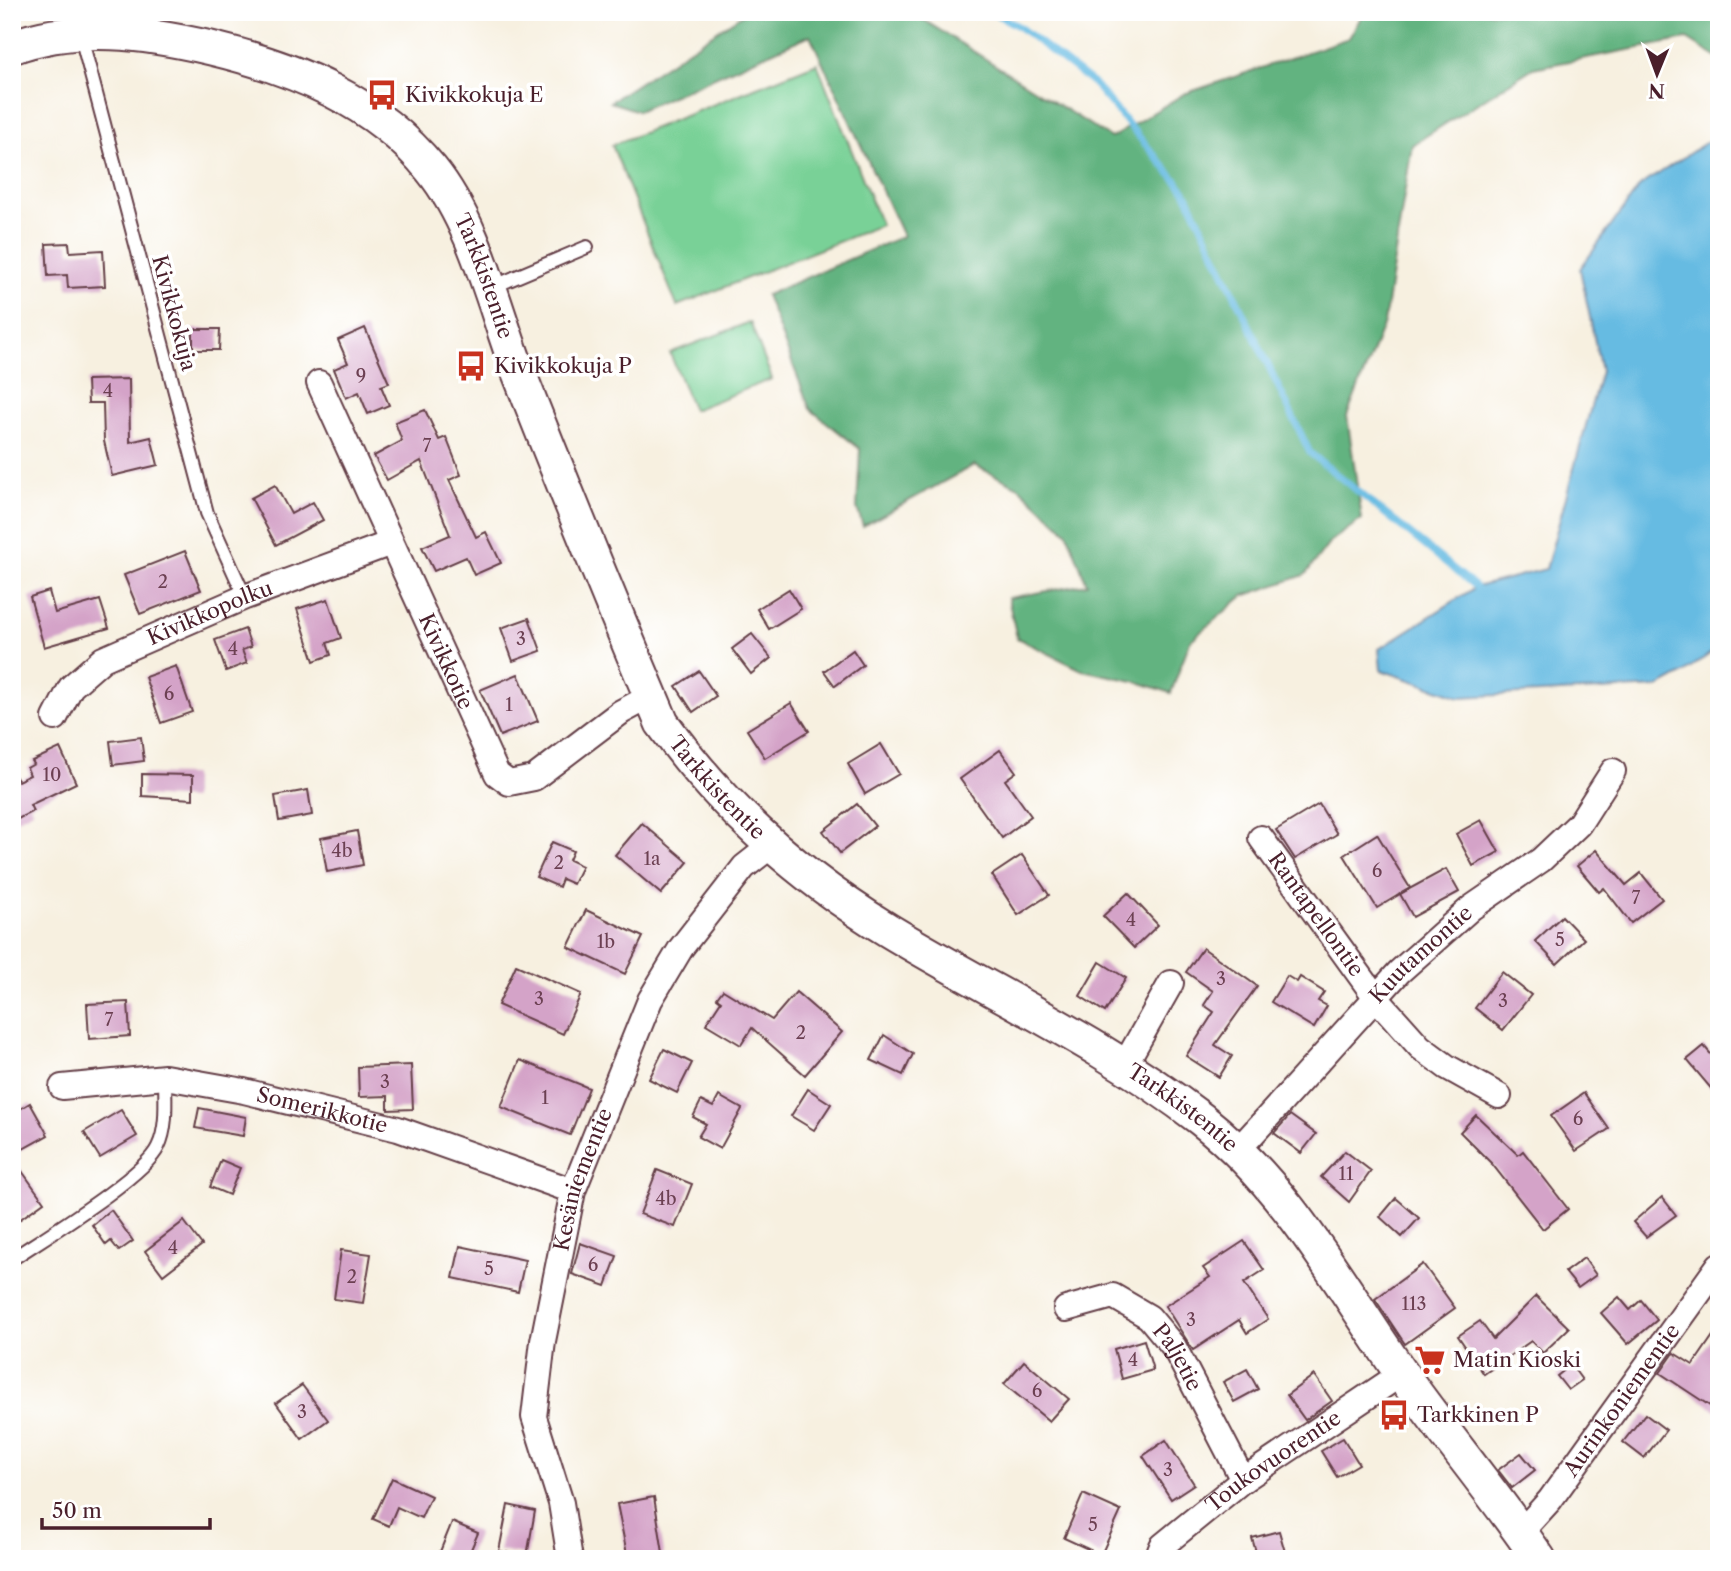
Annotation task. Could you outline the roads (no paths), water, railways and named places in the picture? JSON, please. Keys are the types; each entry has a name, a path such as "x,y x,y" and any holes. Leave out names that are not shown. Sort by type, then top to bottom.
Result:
{"street":[{"name":"Tarkkistentie","path":"12,47 80,33 159,36 257,59 324,84 376,117 431,169 451,201 489,288 516,366 662,723 687,758 714,790 772,845 826,888 888,930 1124,1066 1199,1118 1238,1150 1320,1250 1401,1374 1530,1545"},
{"name":"Kivikkotie","path":"319,383 497,774 509,783 534,778 621,712 651,696"},
{"name":"Kivikkopolku","path":"55,718 71,687 103,659 245,597 391,543"},
{"name":"Kuutamontie","path":"1238,1150 1299,1079 1377,999 1399,972 1471,908 1541,860 1579,824 1613,771"},
{"name":"Rantapellontie","path":"1261,838 1377,999 1420,1047 1447,1067 1499,1097"},
{"name":"Kesäniementie","path":"570,1559 561,1503 534,1417 543,1341 573,1191 650,1000 681,947 744,867 772,845"},
{"path":"1124,1066 1171,983"},
{"name":"Somerikkotie","path":"62,1087 165,1077 244,1091 398,1129 573,1191"},
{"name":"Aurinkoniementie","path":"1530,1545 1550,1500 1719,1265"},
{"name":"Paljetie","path":"1066,1309 1113,1296 1149,1317 1174,1347 1243,1480"},
{"name":"Toukovuorentie","path":"1162,1555 1243,1480 1401,1374"}],"lane":[{"name":"Kivikkokuja","path":"80,33 207,513 245,597"},
{"path":"489,288 587,247"},
{"path":"12,1259 142,1169 158,1147 164,1125 165,1077"}],"water":[{"path":"1719,134 1719,647 1681,675 1659,687 1460,697 1381,670 1379,649 1476,587 1546,569 1601,371 1580,269 1640,186"}],"waterway":[{"path":"992,12 1018,26 1095,85 1185,191 1310,453 1476,587"}],"place":[{"name":"Kivikkokuja E","path":"382,95"},
{"name":"Kivikkokuja P","path":"471,366"},
{"name":"Matin Kioski","path":"1430,1360"},
{"name":"Tarkkinen P","path":"1394,1415"}]}
